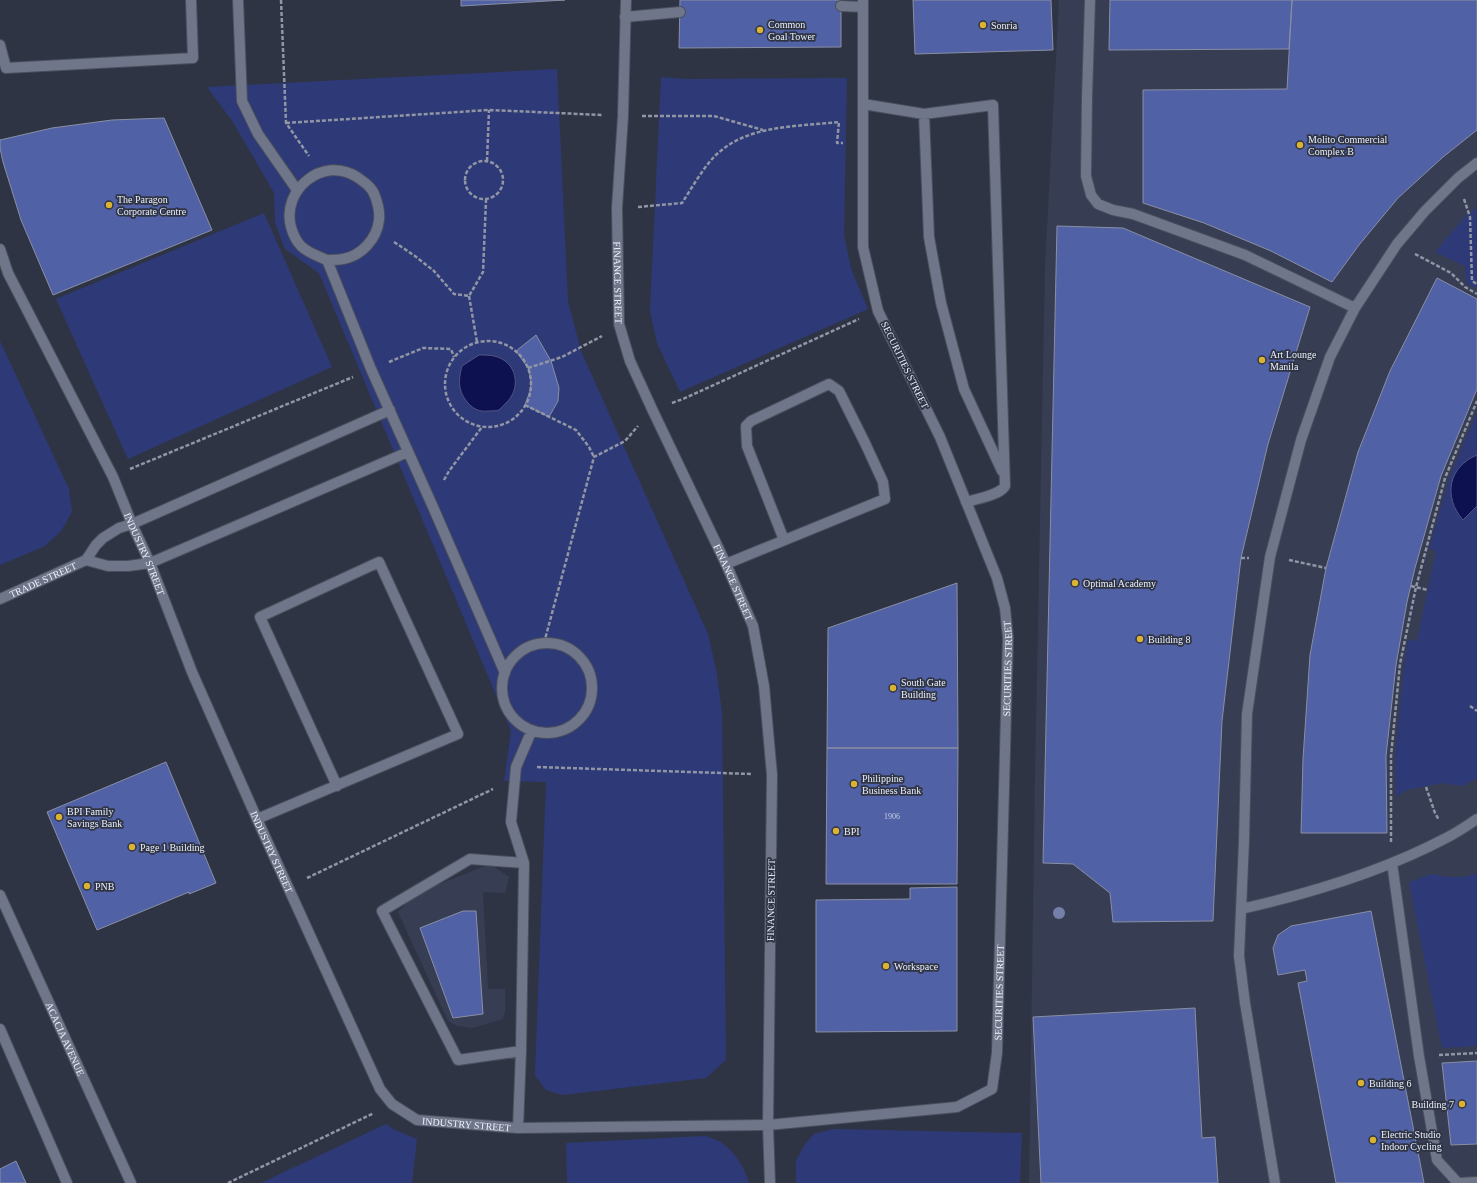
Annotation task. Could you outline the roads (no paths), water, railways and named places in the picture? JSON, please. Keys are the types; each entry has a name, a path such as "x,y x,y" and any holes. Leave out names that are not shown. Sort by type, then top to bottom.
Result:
{"street":[{"path":"0,45 6,68 193,58 191,0"},
{"path":"238,0 239,62 242,101 258,134 296,190"},
{"name":"FINANCE STREET","path":"626,0 623,116 617,208 619,324 630,361 726,564 753,626 764,686 772,775 768,1125 770,1183"},
{"path":"1090,0 1086,176 1091,195 1098,204 1113,210 1133,214 1245,255 1355,308"},
{"path":"841,6 863,3"},
{"name":"SECURITIES STREET","path":"768,1125 957,1107 992,1089 998,1053 1008,638 1005,608 997,578 940,437 878,311 863,247 863,3"},
{"path":"625,17 680,12"},
{"path":"863,104 924,114 993,105 1005,486 998,492 966,502"},
{"path":"924,114 929,237 940,303 964,390 1004,475"},
{"path":"1275,1183 1264,1127 1244,1003 1239,956 1247,714 1270,556 1301,440 1330,357 1355,308 1396,244 1425,211 1458,178 1477,163"},
{"path":"329,170 345,171 353,174 366,183 374,194 379,209 379,221 374,236 367,246 355,256 343,259 327,260 312,254 300,245 293,234 289,219 290,205 296,190 307,180 320,172 329,170"},
{"name":"INDUSTRY STREET","path":"0,249 8,273 113,477 150,563 192,672 257,819 380,1089 392,1104 416,1120 518,1128 768,1125"},
{"path":"327,260 371,369 505,673"},
{"path":"726,564 885,499 883,482 871,456 839,391 829,384 751,421 746,426 747,446 784,540"},
{"name":"TRADE STREET","path":"0,599 86,560 96,545 103,538 120,528 390,410"},
{"name":"TRADE STREET","path":"86,560 108,566 128,566 150,563 408,452"},
{"path":"257,819 337,786 458,734 379,562 260,617 337,786"},
{"path":"544,643 558,644 573,651 583,661 590,672 592,699 577,721 564,729 548,732 532,730 519,724 509,712 503,698 502,691 505,673 515,656 529,647 544,643"},
{"path":"518,1128 521,1051 524,864 511,822 516,767 532,730"},
{"path":"1241,909 1288,898 1392,863 1449,837 1477,819"},
{"path":"521,1051 458,1060 382,911 470,859 524,864"},
{"path":"1392,863 1418,1056 1437,1160 1458,1183 1477,1182"},
{"name":"ACACIA AVENUE","path":"0,895 131,1183"},
{"path":"0,1029 67,1183"}],"place":[{"name":"Sonria","path":"983,25"},
{"name":"Common Goal Tower","path":"760,30"},
{"name":"Molito Commercial Complex B","path":"1300,145"},
{"name":"The Paragon Corporate Centre","path":"109,205"},
{"name":"Art Lounge Manila","path":"1262,360"},
{"name":"Optimal Academy","path":"1075,583"},
{"name":"Building 8","path":"1140,639"},
{"name":"South Gate Building","path":"893,688"},
{"name":"Philippine Business Bank","path":"854,784"},
{"name":"BPI Family Savings Bank","path":"59,817"},
{"name":"BPI","path":"836,831"},
{"name":"Page 1 Building","path":"132,847"},
{"name":"PNB","path":"87,886"},
{"name":"Workspace","path":"886,966"},
{"name":"Building 6","path":"1361,1083"},
{"name":"Building 7","path":"1462,1104"},
{"name":"Electric Studio Indoor Cycling","path":"1373,1140"}]}
